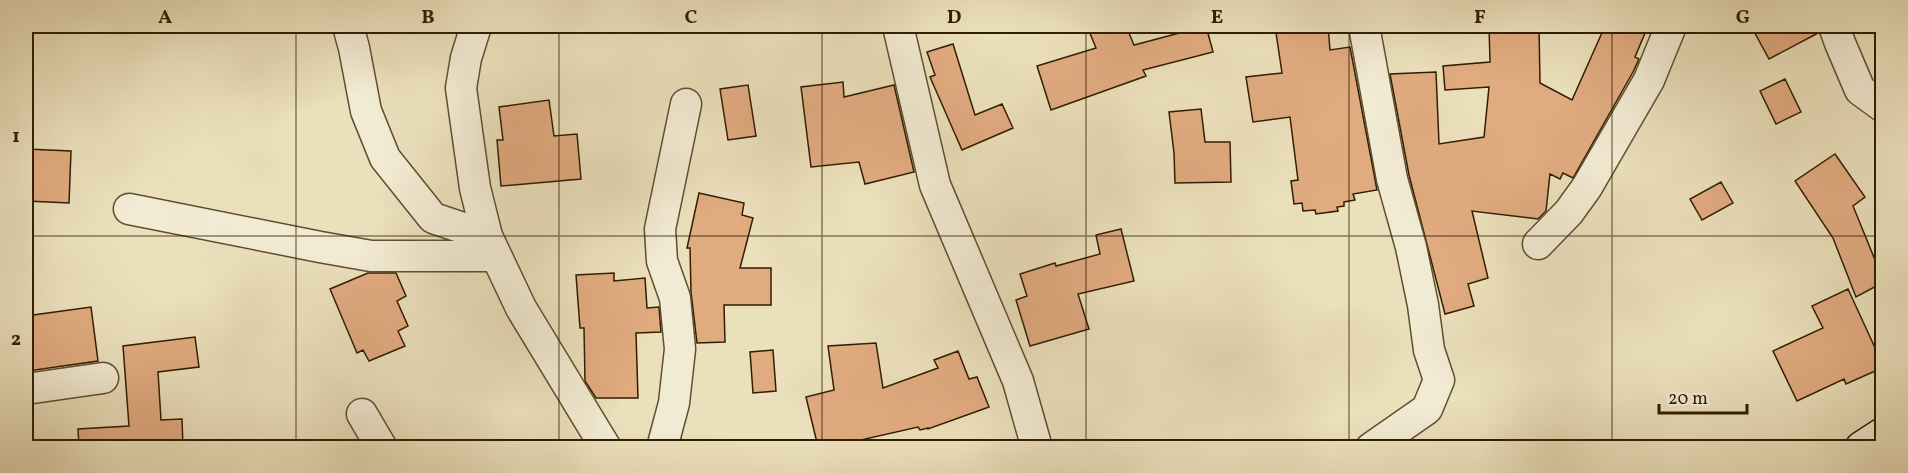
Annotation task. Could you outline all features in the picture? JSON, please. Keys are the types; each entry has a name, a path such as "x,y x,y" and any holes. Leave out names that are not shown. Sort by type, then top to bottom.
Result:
{"street":[{"path":"348,26 366,111 385,158 433,218 491,246"},
{"path":"476,26 466,58 461,88 475,188 491,246 520,308 606,447"},
{"path":"898,26 934,185 1018,381 1037,447"},
{"path":"1364,26 1392,179 1411,248 1430,350 1438,380 1427,409 1371,447"},
{"path":"1538,244 1569,212 1587,187 1649,80 1671,26"},
{"path":"1834,26 1860,90 1882,106"},
{"path":"662,447 674,403 680,349 675,298 662,261 660,229 686,104"},
{"path":"129,208 371,256 491,246"},
{"path":"26,389 103,378"},
{"path":"362,414 382,447"},
{"path":"1862,447 1882,435"}],"building":[{"path":"1087,26 1126,26 1134,45 1206,26 1213,52 1143,70 1146,76 1051,110 1037,66 1096,48"},
{"path":"1275,26 1328,26 1330,50 1350,47 1377,190 1353,194 1355,200 1344,202 1344,206 1337,207 1338,211 1316,214 1315,210 1303,211 1302,203 1294,204 1291,181 1298,180 1290,117 1253,122 1246,77 1282,73"},
{"path":"1489,26 1539,26 1540,83 1572,100 1605,26 1648,26 1635,57 1639,59 1633,72 1573,178 1563,173 1560,179 1550,174 1546,211 1538,219 1472,211 1488,278 1468,284 1474,306 1445,314 1409,175 1390,74 1436,72 1439,144 1484,137 1489,87 1445,90 1443,66 1490,62"},
{"path":"1751,26 1817,26 1818,33 1769,59"},
{"path":"953,44 975,115 1002,104 1013,128 962,150 930,77 935,75 927,52"},
{"path":"1785,79 1801,112 1776,124 1760,91"},
{"path":"843,82 844,97 894,85 914,172 865,184 859,162 811,167 801,87"},
{"path":"748,85 756,136 728,140 720,89"},
{"path":"549,100 554,136 577,134 581,179 501,186 497,140 503,140 499,107"},
{"path":"1201,109 1205,142 1230,142 1231,182 1175,183 1169,112"},
{"path":"26,149 71,151 69,203 26,201"},
{"path":"1835,154 1865,197 1853,206 1882,277 1882,283 1856,297 1833,238 1795,181"},
{"path":"1721,182 1733,203 1702,220 1690,199"},
{"path":"699,193 744,203 742,215 753,218 740,268 771,268 771,305 724,305 725,342 697,343 691,292 690,248 687,248"},
{"path":"1121,229 1134,281 1078,294 1089,329 1030,346 1016,300 1027,296 1020,274 1055,263 1056,266 1100,254 1096,235"},
{"path":"368,273 396,273 406,296 397,301 408,326 398,331 405,346 369,361 363,350 357,353 330,289"},
{"path":"614,273 614,281 645,278 647,308 659,307 661,332 636,333 638,398 596,398 585,381 584,328 580,328 576,275"},
{"path":"1848,289 1882,363 1882,368 1846,384 1844,379 1797,401 1773,351 1823,328 1812,306"},
{"path":"91,307 98,361 28,371 26,316"},
{"path":"195,337 199,367 158,372 161,420 182,419 183,447 79,447 78,429 129,426 123,346"},
{"path":"876,343 883,388 938,368 934,360 958,351 969,379 977,377 989,407 928,429 920,430 918,427 830,447 818,447 806,397 834,390 828,346"},
{"path":"773,350 776,391 753,393 750,352"}]}
